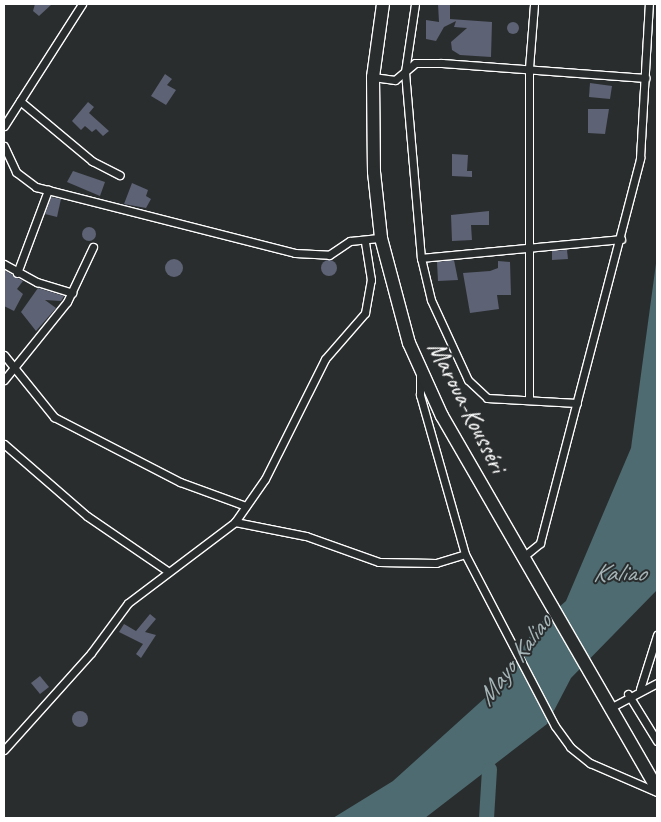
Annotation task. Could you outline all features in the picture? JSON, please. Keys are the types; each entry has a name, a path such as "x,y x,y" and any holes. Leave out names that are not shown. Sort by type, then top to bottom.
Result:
{"highway":[{"name":"Maroua-Kousséri","path":"383,4 373,77 374,172 382,238 393,291 421,370 442,416 657,790"}],"street":[{"path":"4,126 82,4"},
{"path":"415,4 405,72 421,258 431,300 468,380 486,398 577,403"},
{"path":"529,400 529,68 534,4"},
{"path":"523,557 540,543 556,468 577,403 621,239 642,144 649,4"},
{"path":"373,77 395,80 415,63 529,68 645,78"},
{"path":"20,101 92,160 120,174"},
{"path":"4,146 24,181 48,190 295,253 329,255 350,241 382,238"},
{"path":"18,273 48,190"},
{"path":"421,258 529,246 621,239"},
{"path":"4,750 86,660 128,604 166,570 235,522 265,479 325,359 365,313 370,280 365,240"},
{"path":"4,380 46,333 72,293 93,246"},
{"path":"4,264 18,273 72,293"},
{"path":"4,355 15,366 54,416 68,426 180,482 246,506"},
{"path":"421,370 420,395 465,554 555,726 570,748 590,763 657,790"},
{"path":"4,444 87,516 166,570"},
{"path":"235,522 306,536 379,562 436,563 465,554"},
{"path":"640,689 657,635"},
{"path":"610,708 628,694 657,682"},
{"path":"628,694 657,741"}],"water":[{"name":"Kaliao","path":"657,256 657,590 571,678 547,724 425,818 333,818 393,781 497,687 536,627 566,601 631,448"}],"building":[{"path":"35,4 52,4 39,16 33,11"},
{"path":"438,4 450,4 450,19 492,22 491,57 460,55 452,50 451,42 467,28 454,27 456,21 444,27 436,41 426,39 426,20 439,22"},
{"path":"515,22 518,23 518,33 511,34 508,33 507,26 508,23"},
{"path":"165,74 172,79 167,85 176,90 166,105 151,96"},
{"path":"590,83 612,86 610,99 589,97"},
{"path":"88,102 94,107 89,113 109,131 103,136 96,129 92,132 85,126 81,130 72,121"},
{"path":"588,109 609,109 605,134 588,133"},
{"path":"452,154 468,155 467,171 472,171 472,177 452,176"},
{"path":"73,171 105,182 100,196 67,182"},
{"path":"132,183 148,190 146,196 151,199 146,208 124,204"},
{"path":"51,197 61,199 57,217 45,214"},
{"path":"489,211 489,225 471,225 472,240 452,241 451,215"},
{"path":"89,227 94,229 96,234 94,239 89,241 84,239 82,234 84,229"},
{"path":"567,250 568,259 552,260 552,251"},
{"path":"174,259 180,262 183,268 180,274 174,277 168,274 165,268 168,262"},
{"path":"329,260 337,268 329,276 321,268"},
{"path":"454,260 458,280 438,281 437,262"},
{"path":"498,261 510,262 511,295 497,295 499,309 470,313 463,273 490,271 498,268"},
{"path":"4,270 23,281 17,289 23,294 14,311 4,306"},
{"path":"38,288 64,296 61,301 45,300 56,308 36,331 21,312"},
{"path":"150,614 156,619 145,632 156,635 141,658 136,654 143,644 119,632 124,624 136,631"},
{"path":"40,676 49,687 40,694 31,683"},
{"path":"77,711 83,711 88,716 86,725 77,727 72,722 72,716"}],"waterway":[{"path":"486,818 489,769"}],"water label":[{"name":"Mayo Kaliao","path":"514,660"}]}
